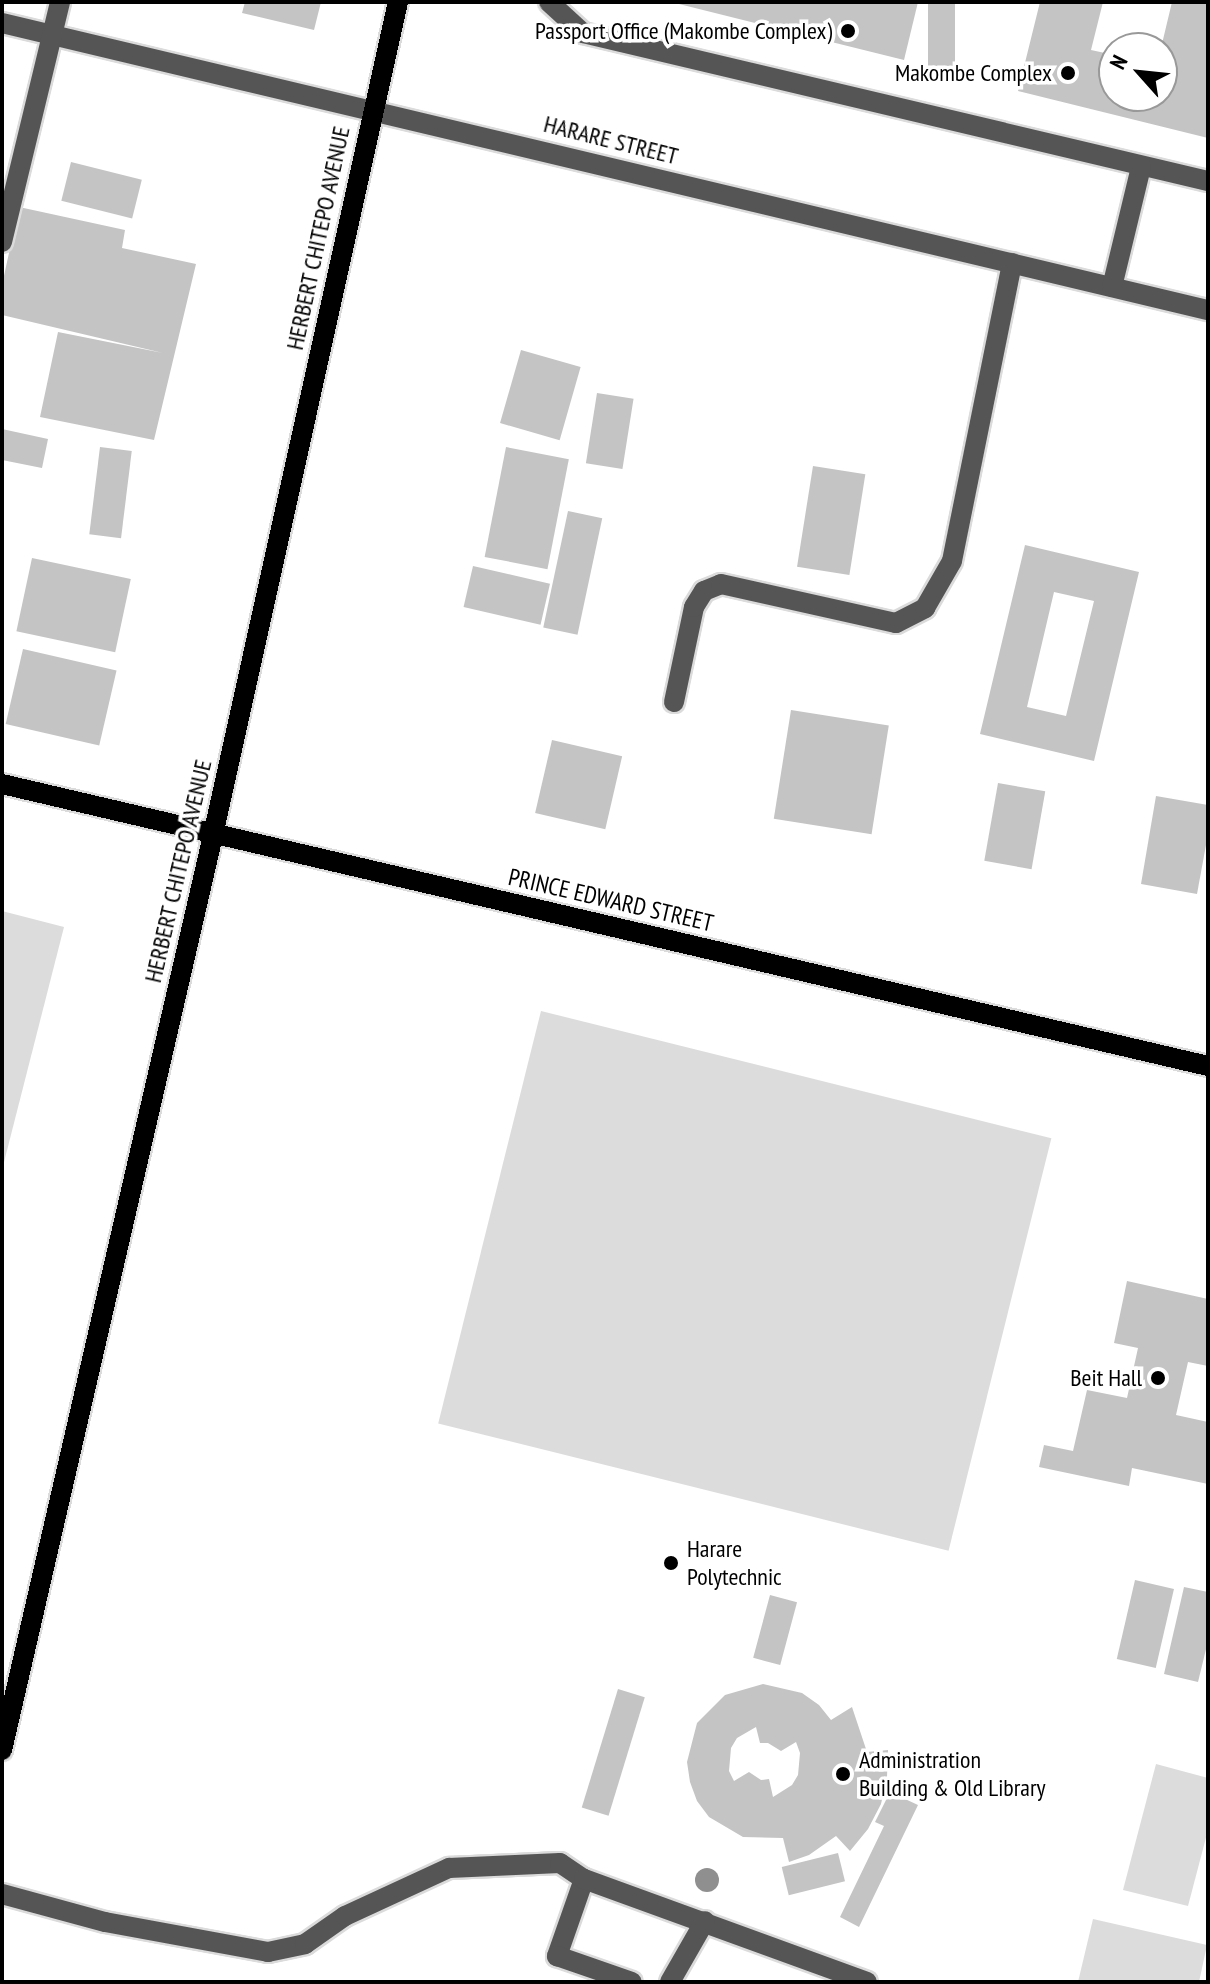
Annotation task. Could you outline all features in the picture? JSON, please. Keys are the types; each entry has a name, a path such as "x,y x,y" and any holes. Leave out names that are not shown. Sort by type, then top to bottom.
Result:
{"main road":[{"name":"HERBERT CHITEPO AVENUE","path":"2,1750 213,835 398,2"},
{"name":"PRINCE EDWARD STREET","path":"2,784 1208,1066"}],"street":[{"path":"2,242 60,2"},
{"path":"549,2 583,33 1208,181"},
{"name":"HARARE STREET","path":"2,23 1208,310"},
{"path":"1112,287 1141,167"},
{"path":"674,702 694,607 704,591 721,584 896,623 925,608 952,561 1012,263"},
{"path":"2,1894 105,1922 268,1952 305,1944 345,1916 449,1868 560,1863 584,1879 867,1982"},
{"path":"584,1879 557,1956 632,1982"},
{"path":"670,1982 705,1921"}],"shaded area":[{"path":"2,911 64,927 2,1170"},
{"path":"541,1011 1051,1138 949,1551 438,1423"},
{"path":"1156,1764 1208,1778 1208,1830 1188,1906 1123,1890"},
{"path":"1093,1919 1207,1945 1199,1982 1078,1982"}],"building":[{"path":"245,2 321,2 314,30 242,13"},
{"name":"Passport Office (Makombe Complex)","path":"671,2 918,2 904,60"},
{"path":"928,2 955,2 955,67 928,67"},
{"name":"Makombe Complex","path":"1040,2 1103,2 1091,50 1098,52 1098,111 1018,91"},
{"name":"Makombe Complex","path":"1172,2 1208,2 1208,138 1103,112 1178,112 1178,32 1165,32"},
{"path":"71,162 142,180 132,218 61,201"},
{"path":"19,207 125,230 122,248 196,264 154,440 40,417 58,332 163,353 2,315 2,285"},
{"path":"521,350 581,367 560,440 500,423"},
{"path":"597,393 634,399 622,469 586,463"},
{"path":"2,429 48,439 42,468 2,460"},
{"path":"100,447 132,451 121,538 89,534"},
{"path":"506,447 569,459 547,569 485,557"},
{"path":"813,466 865,474 849,575 797,567"},
{"path":"568,511 602,518 577,635 543,627"},
{"path":"1025,545 1139,572 1094,761 980,734","holes":["1054,592 1094,601 1066,716 1027,707"]},
{"path":"32,558 131,579 115,652 16,631"},
{"path":"473,566 550,584 541,625 464,607"},
{"path":"23,649 117,671 99,746 6,724"},
{"path":"791,710 889,725 872,834 774,819"},
{"path":"552,740 622,756 605,829 535,813"},
{"path":"998,783 1045,791 1032,869 984,861"},
{"path":"1156,796 1208,805 1208,834 1197,894 1141,884"},
{"name":"Beit Hall","path":"1127,1281 1208,1299 1208,1366 1188,1362 1176,1415 1208,1422 1208,1484 1132,1468 1129,1486 1039,1467 1044,1445 1073,1451 1087,1390 1127,1398 1138,1348 1114,1343"},
{"path":"1135,1580 1174,1589 1156,1668 1117,1659"},
{"path":"1184,1587 1208,1592 1208,1641 1198,1682 1164,1674"},
{"path":"770,1595 797,1602 780,1665 753,1658"},
{"name":"Administration Building & Old Library","path":"763,1684 802,1693 819,1705 831,1720 852,1707 867,1752 888,1750 887,1777 881,1804 868,1829 850,1851 836,1836 809,1855 789,1862 783,1838 743,1837 709,1817 697,1801 687,1762 697,1723 725,1695","holes":["756,1727 760,1743 768,1743 781,1751 796,1742 800,1753 798,1775 792,1785 773,1797 769,1779 761,1780 749,1772 734,1781 729,1771 731,1748 737,1738"]},
{"path":"618,1689 645,1697 609,1816 582,1808"},
{"path":"890,1792 918,1805 859,1927 840,1917 884,1826 875,1822"},
{"path":"838,1853 845,1881 789,1895 782,1867"}],"place":[{"name":"Passport Office (Makombe Complex)","path":"848,31"},
{"name":"Makombe Complex","path":"1068,73"},
{"name":"Beit Hall","path":"1158,1378"},
{"name":"Harare Polytechnic","path":"671,1563"},
{"name":"Administration Building & Old Library","path":"843,1774"}]}
